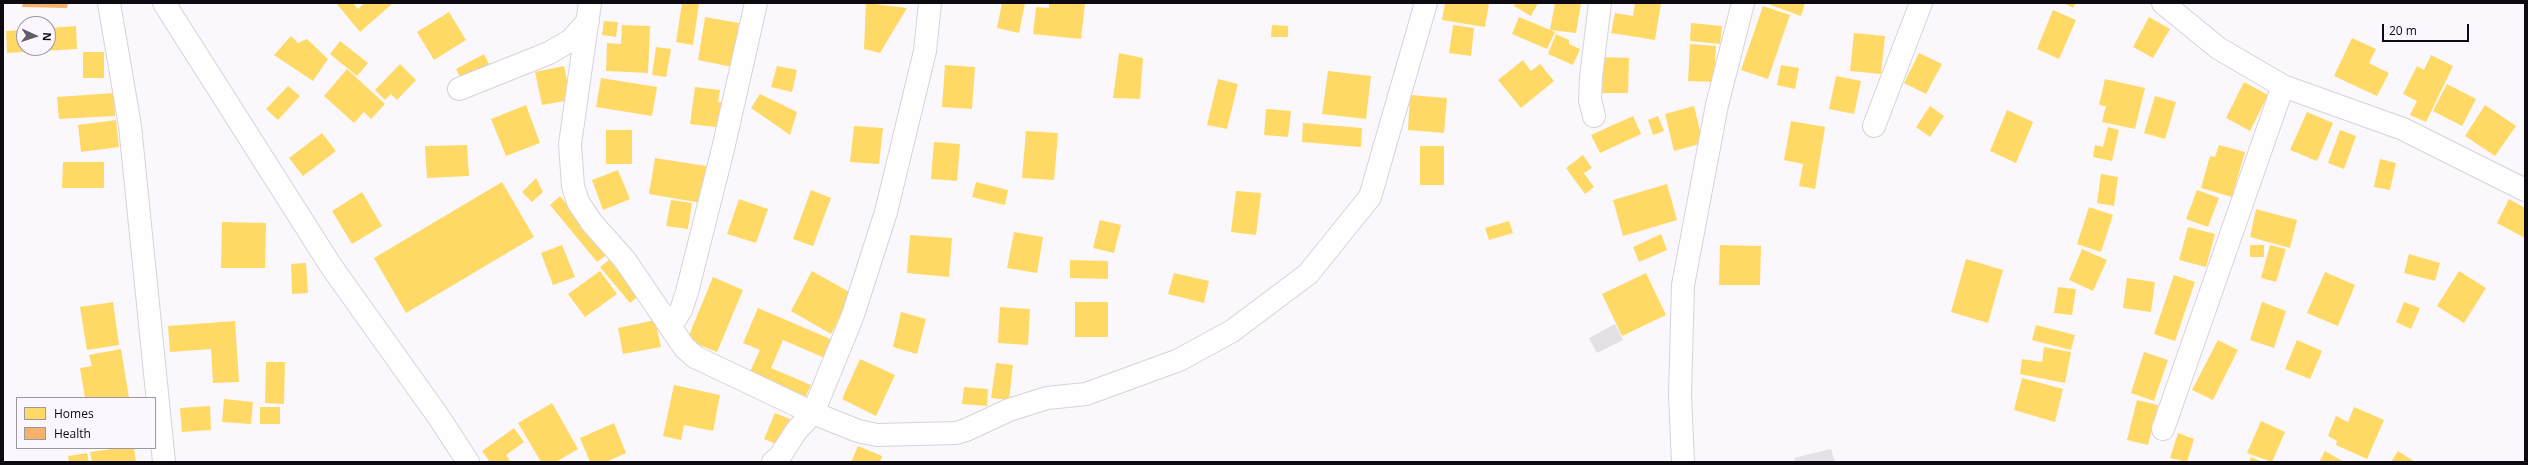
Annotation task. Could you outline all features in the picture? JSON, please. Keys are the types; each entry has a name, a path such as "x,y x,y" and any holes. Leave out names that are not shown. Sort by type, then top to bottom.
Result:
{"street":[{"path":"110,3 131,133 164,462"},
{"path":"164,3 331,266 468,462"},
{"path":"670,327 681,310 687,292 723,149 756,3"},
{"path":"773,462 797,430 813,413 853,315 886,212 925,51 930,3"},
{"path":"589,12 572,115 570,144 573,186 578,202 592,223 625,260 684,347 695,357 813,413 858,431 877,435 956,432 966,430 1009,410 1047,398 1086,394 1172,362 1232,331 1308,274 1370,197 1426,3"},
{"path":"1594,116 1590,100 1600,3"},
{"path":"1683,462 1680,395 1683,285 1717,105 1743,3"},
{"path":"1874,126 1921,3"},
{"path":"2163,3 2218,48 2283,86 2403,129 2525,190"},
{"path":"459,89 549,53 571,40 589,12"},
{"path":"2163,429 2283,86"}],"building: Homes":[{"path":"336,3 353,3 358,9 364,3 393,3 360,32"},
{"path":"682,3 699,3 693,45 676,42"},
{"path":"866,3 907,8 880,53 864,49"},
{"path":"1002,3 1025,3 1019,33 997,28"},
{"path":"1049,3 1085,3 1081,39 1033,34 1036,7 1049,8"},
{"path":"1445,3 1489,3 1485,27 1442,20"},
{"path":"1515,3 1538,3 1531,16 1514,6"},
{"path":"1555,3 1581,3 1576,33 1550,30"},
{"path":"1635,3 1661,3 1655,40 1611,33 1615,13 1633,16"},
{"path":"1765,3 1805,3 1801,16"},
{"path":"2064,3 2076,3 2073,8"},
{"path":"1763,6 1790,15 1768,79 1741,70"},
{"path":"2053,10 2076,20 2059,59 2037,49"},
{"path":"449,12 466,40 434,60 417,32"},
{"path":"705,17 739,23 732,67 698,60"},
{"path":"1519,17 1555,32 1547,49 1512,34"},
{"path":"2149,17 2170,29 2153,58 2133,47"},
{"path":"604,21 618,22 616,37 602,35"},
{"path":"1691,23 1722,26 1720,44 1690,41"},
{"path":"622,25 650,26 648,73 606,71 607,43 621,44"},
{"path":"1272,25 1288,26 1288,37 1271,37"},
{"path":"1453,25 1474,28 1471,56 1449,53"},
{"path":"76,26 77,49 56,50 56,27"},
{"path":"16,30 16,52 7,53 6,31"},
{"path":"1854,33 1885,36 1881,74 1850,71"},
{"path":"1556,34 1569,40 1569,44 1580,49 1573,65 1548,54"},
{"path":"291,36 298,43 307,39 328,59 313,81 274,55"},
{"path":"2352,38 2376,49 2369,63 2389,73 2377,96 2334,76"},
{"path":"340,41 368,63 357,76 330,54"},
{"path":"1690,44 1716,46 1714,82 1688,81"},
{"path":"656,47 671,49 666,77 652,75"},
{"path":"83,52 104,52 104,78 83,78"},
{"path":"1119,53 1143,58 1140,99 1113,98"},
{"path":"1919,53 1942,64 1926,94 1904,83"},
{"path":"484,54 489,64 461,79 456,69"},
{"path":"2431,55 2453,66 2426,122 2410,115 2417,101 2403,94 2417,66 2424,70"},
{"path":"1603,57 1629,58 1628,93 1602,93"},
{"path":"1523,60 1531,71 1540,64 1554,81 1521,108 1498,80"},
{"path":"400,64 416,80 397,100 391,94 385,100 375,90"},
{"path":"945,65 975,67 972,109 942,107"},
{"path":"1781,65 1799,68 1795,89 1777,85"},
{"path":"564,66 571,100 542,105 535,72"},
{"path":"777,66 797,70 792,92 771,87"},
{"path":"347,69 385,104 371,119 364,112 354,123 324,96"},
{"path":"1328,71 1371,76 1366,119 1322,114"},
{"path":"1836,76 1861,81 1854,114 1829,109"},
{"path":"601,78 657,87 652,116 596,107"},
{"path":"1218,79 1238,84 1227,129 1207,125"},
{"path":"2105,79 2145,88 2135,129 2102,122 2106,106 2099,105"},
{"path":"2244,82 2268,95 2250,131 2226,118"},
{"path":"2447,84 2476,99 2462,126 2433,111"},
{"path":"288,86 300,96 278,120 266,109"},
{"path":"695,87 720,90 718,102 726,103 723,128 690,124"},
{"path":"114,93 115,116 59,119 57,97"},
{"path":"760,94 797,112 790,135 751,108"},
{"path":"1410,95 1447,98 1444,133 1408,130"},
{"path":"2155,96 2176,102 2165,139 2144,133"},
{"path":"526,105 540,143 506,156 491,119"},
{"path":"2485,105 2516,126 2495,156 2465,136"},
{"path":"1694,106 1703,143 1674,151 1665,114"},
{"path":"1930,106 1944,116 1930,137 1916,127"},
{"path":"1266,109 1291,111 1288,137 1264,135"},
{"path":"2007,110 2033,122 2016,163 1990,151"},
{"path":"2307,112 2333,123 2317,161 2290,150"},
{"path":"1633,116 1641,134 1600,153 1591,135"},
{"path":"1658,116 1664,131 1653,135 1648,120"},
{"path":"116,120 119,147 81,152 78,125"},
{"path":"1791,121 1825,127 1815,189 1799,186 1803,164 1784,160"},
{"path":"1303,123 1362,128 1361,147 1302,142"},
{"path":"854,126 883,128 879,164 850,162"},
{"path":"2108,127 2119,130 2112,161 2093,157 2095,145 2103,147"},
{"path":"606,130 632,130 632,164 606,164"},
{"path":"2340,130 2356,136 2344,169 2328,163"},
{"path":"1026,131 1058,133 1054,180 1022,178"},
{"path":"322,133 336,151 303,176 289,158"},
{"path":"934,142 960,144 957,181 931,179"},
{"path":"467,145 469,176 427,178 425,146"},
{"path":"2219,145 2245,152 2232,197 2201,188 2210,156 2215,157"},
{"path":"1420,146 1444,146 1444,185 1420,185"},
{"path":"1583,155 1592,168 1584,173 1594,187 1585,194 1566,168"},
{"path":"655,158 706,166 701,203 649,194"},
{"path":"2380,159 2396,163 2390,190 2374,187"},
{"path":"63,162 104,162 104,188 62,188"},
{"path":"618,170 630,199 603,210 592,180"},
{"path":"2101,174 2118,177 2114,206 2097,203"},
{"path":"536,178 543,192 532,202 522,192"},
{"path":"502,182 534,237 406,313 374,258"},
{"path":"976,182 1008,190 1005,205 972,197"},
{"path":"1667,184 1677,220 1623,236 1613,200"},
{"path":"811,190 831,198 813,246 793,239"},
{"path":"2197,190 2219,198 2208,227 2186,219"},
{"path":"1236,191 1261,193 1256,235 1231,232"},
{"path":"362,192 382,226 352,244 332,211"},
{"path":"560,196 608,254 597,262 550,205"},
{"path":"739,199 768,209 756,243 727,234"},
{"path":"2509,199 2525,208 2525,238 2497,223"},
{"path":"671,200 692,203 688,229 666,226"},
{"path":"2089,207 2113,215 2101,252 2077,244"},
{"path":"2256,209 2297,220 2290,248 2250,237"},
{"path":"1100,220 1121,225 1114,253 1093,248"},
{"path":"1509,221 1513,233 1489,240 1485,228"},
{"path":"222,222 266,223 265,268 221,268"},
{"path":"2188,227 2215,234 2206,267 2179,260"},
{"path":"1014,232 1043,237 1037,273 1007,268"},
{"path":"1661,234 1667,250 1639,262 1633,247"},
{"path":"910,235 952,238 949,277 907,273"},
{"path":"562,245 575,277 553,285 541,253"},
{"path":"1720,245 1761,246 1760,285 1719,285"},
{"path":"2250,245 2264,245 2264,257 2250,257"},
{"path":"2270,245 2286,249 2276,282 2261,278"},
{"path":"2082,249 2107,260 2093,291 2069,280"},
{"path":"2409,254 2440,263 2435,281 2404,273"},
{"path":"1966,259 2003,270 1988,323 1951,312"},
{"path":"609,260 639,296 630,303 600,267"},
{"path":"1070,260 1108,261 1108,279 1070,278"},
{"path":"306,263 308,293 292,294 291,264"},
{"path":"600,271 617,294 585,317 568,294"},
{"path":"812,271 853,294 831,334 791,311"},
{"path":"2459,271 2486,288 2464,323 2437,306"},
{"path":"2325,272 2355,285 2338,326 2307,313"},
{"path":"1174,273 1209,281 1204,303 1168,294"},
{"path":"1646,273 1666,315 1622,336 1602,294"},
{"path":"2174,275 2195,282 2175,341 2154,334"},
{"path":"713,277 743,290 717,352 687,340"},
{"path":"2127,278 2155,282 2151,312 2123,308"},
{"path":"2058,287 2076,289 2072,315 2054,313"},
{"path":"113,302 119,345 87,350 80,307"},
{"path":"1075,302 1108,302 1108,337 1075,337"},
{"path":"2262,302 2286,311 2274,348 2250,340"},
{"path":"2404,302 2420,308 2411,329 2396,322"},
{"path":"1000,307 1030,309 1028,345 998,343"},
{"path":"758,308 835,341 827,359 783,340 771,368 811,385 803,402 747,378 760,350 743,343"},
{"path":"901,312 926,319 917,354 893,347"},
{"path":"655,320 661,347 623,354 618,328"},
{"path":"235,321 239,382 213,383 211,349 170,352 168,326"},
{"path":"2036,325 2075,335 2071,350 2032,340"},
{"path":"2218,340 2238,350 2213,400 2192,390"},
{"path":"2297,340 2322,351 2310,379 2285,369"},
{"path":"2044,347 2071,352 2065,383 2020,374 2022,359 2042,362"},
{"path":"121,349 129,397 85,397 80,368 92,366 89,355"},
{"path":"2144,352 2168,360 2154,401 2131,393"},
{"path":"860,359 895,375 876,416 842,399"},
{"path":"266,362 285,362 284,404 265,403"},
{"path":"996,363 1013,365 1009,400 991,398"},
{"path":"2022,378 2063,389 2055,422 2014,410"},
{"path":"674,385 720,395 713,431 684,425 681,440 663,436"},
{"path":"964,387 988,389 987,406 962,404"},
{"path":"224,399 253,402 251,424 222,422"},
{"path":"2137,400 2158,405 2148,445 2127,440"},
{"path":"552,403 578,449 556,462 541,462 518,423"},
{"path":"210,406 211,430 182,432 180,408"},
{"path":"260,407 280,407 280,424 260,424"},
{"path":"2354,407 2384,420 2367,459 2336,445 2337,441 2328,436 2336,416 2348,422"},
{"path":"775,413 790,419 779,445 764,439"},
{"path":"2261,421 2285,432 2272,462 2247,453"},
{"path":"614,423 626,453 606,462 590,462 580,438"},
{"path":"514,428 524,442 506,455 511,462 490,462 482,451"},
{"path":"2178,433 2194,439 2187,462 2170,458"},
{"path":"858,446 882,456 880,462 851,462"},
{"path":"112,449 134,449 136,462 92,462 90,452"},
{"path":"2325,451 2344,462 2319,462"},
{"path":"2398,451 2415,462 2391,462"},
{"path":"87,453 89,462 69,462 68,456"},
{"path":"2251,457 2262,462 2249,462"}],"building: Health":[{"path":"23,3 68,3 67,8 22,7"}],"building: Other":[{"path":"1615,324 1623,340 1597,353 1589,338"},
{"path":"1831,449 1835,462 1795,462 1794,458"}]}
